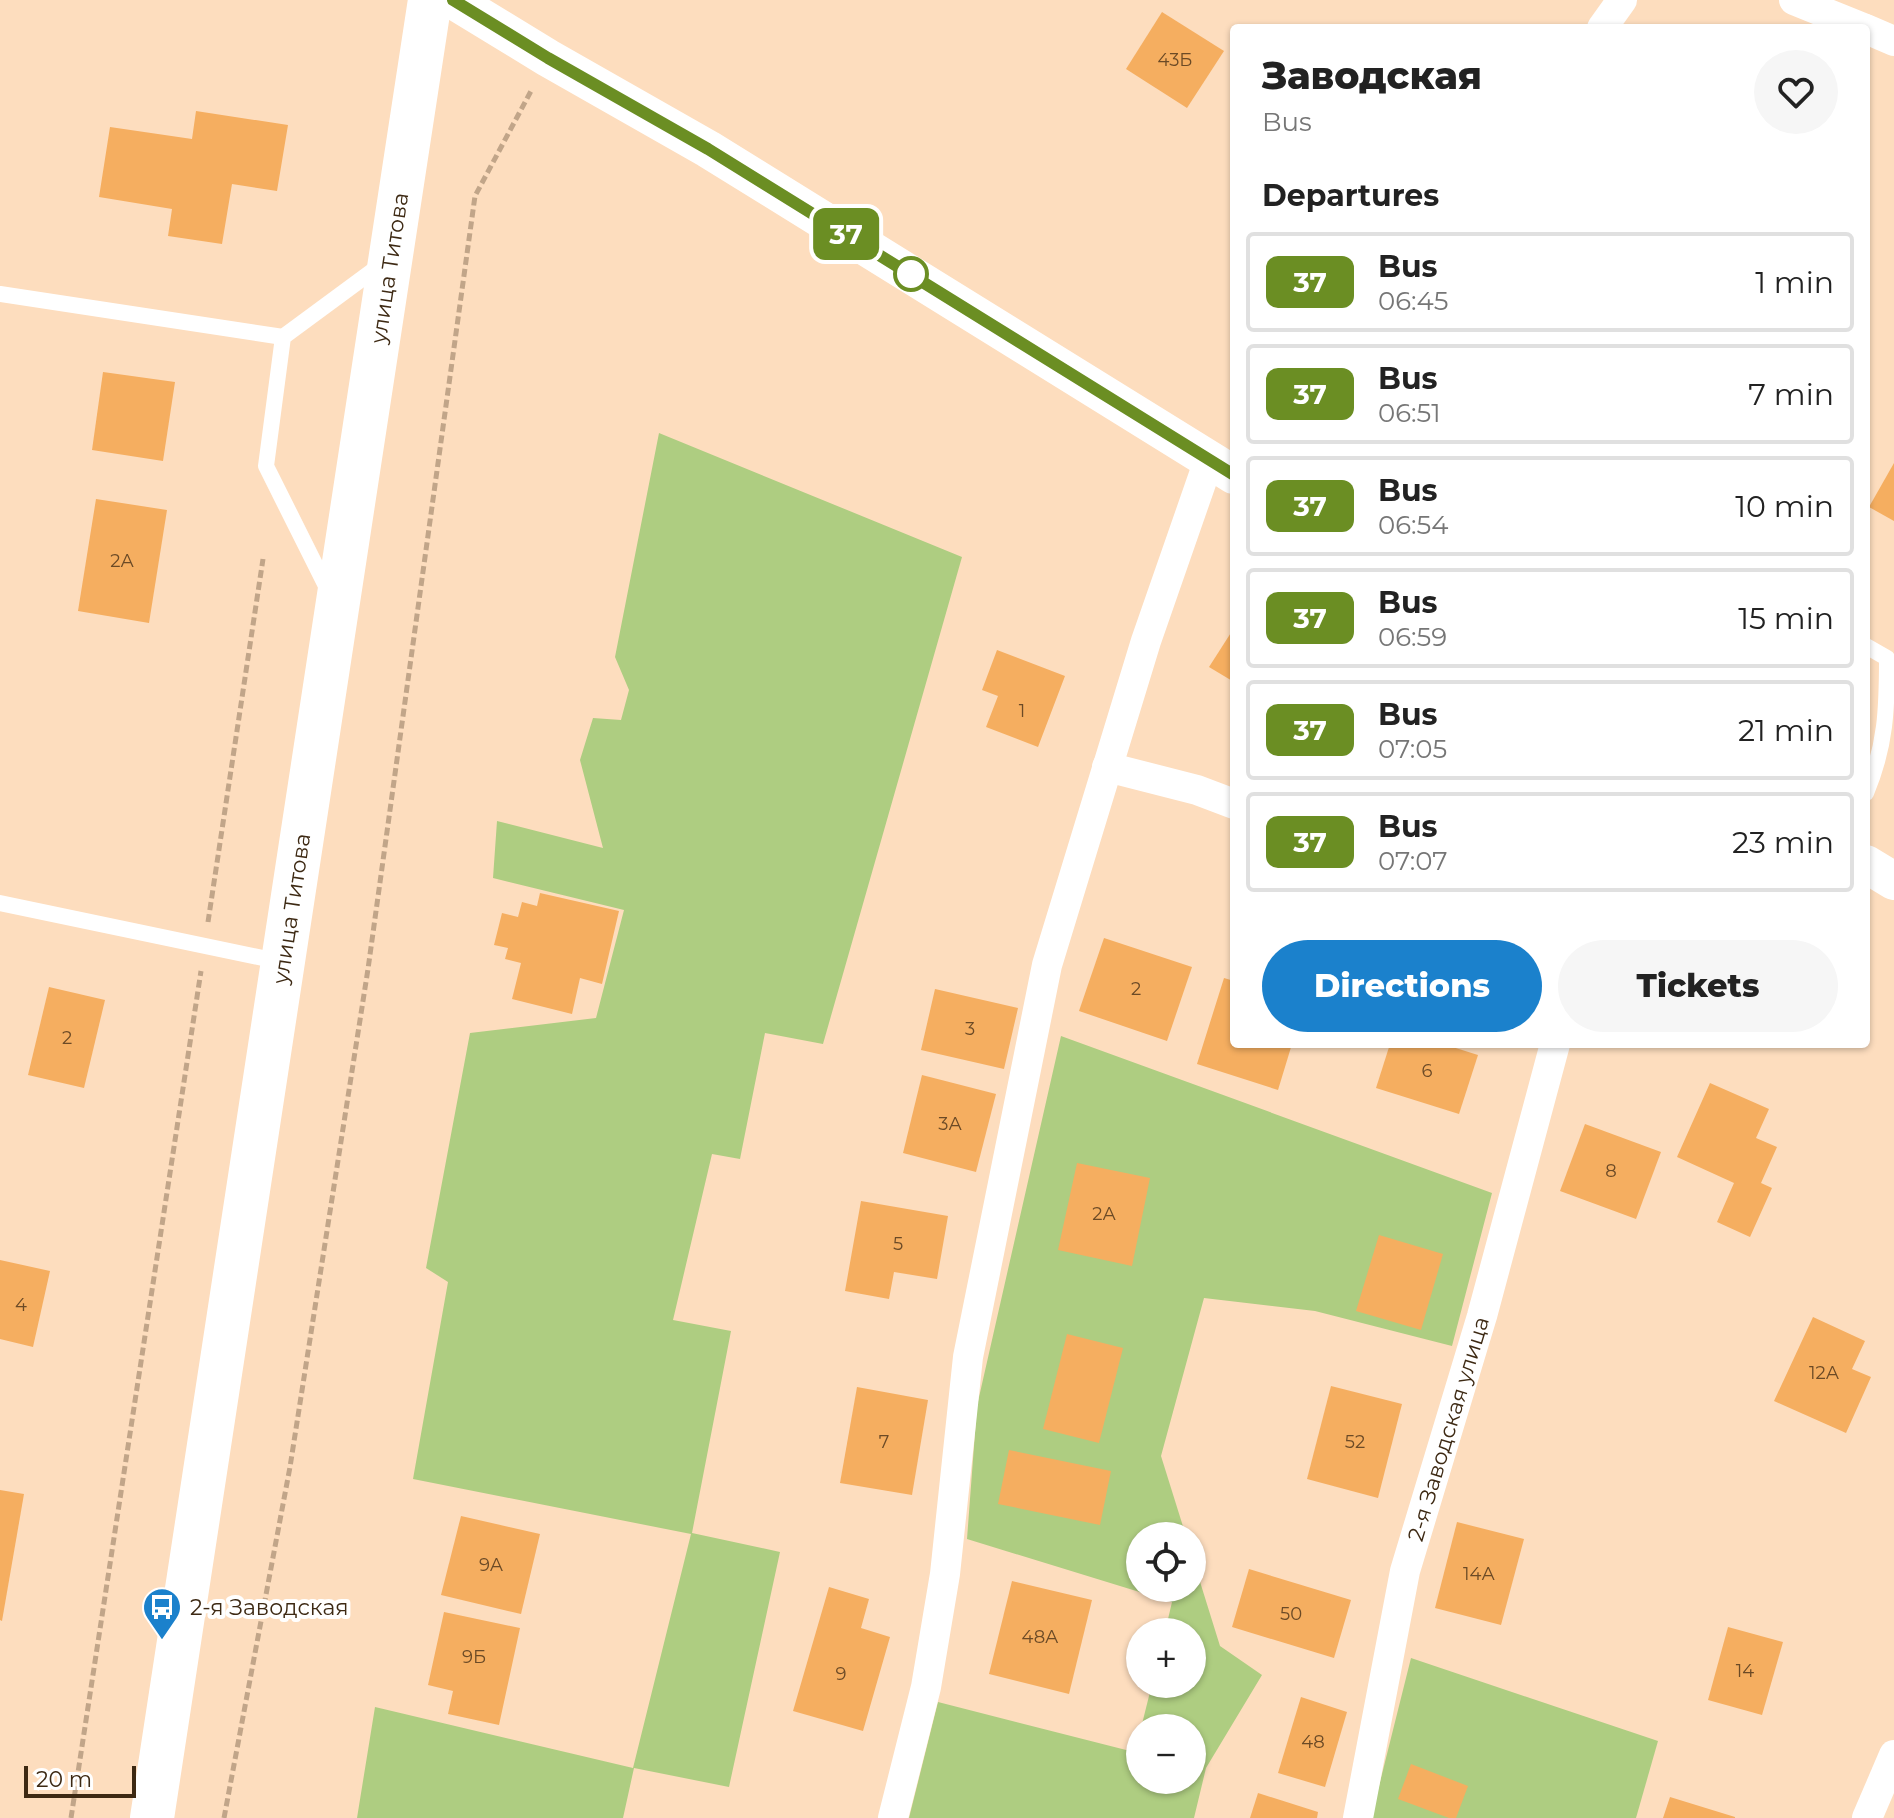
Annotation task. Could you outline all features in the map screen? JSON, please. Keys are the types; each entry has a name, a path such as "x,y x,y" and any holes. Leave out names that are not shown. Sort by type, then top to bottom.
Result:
{"main road":[{"name":"улица Титова","path":"152,1818 430,0"}],"street":[{"path":"453,0 708,149 1222,467 1146,641 1047,965 968,1357 945,1574 926,1687 893,1818"},
{"path":"1605,24 1622,0"},
{"path":"1794,0 1852,24"},
{"path":"1870,31 1894,41"},
{"path":"1107,767 1197,790 1230,802"},
{"path":"1870,866 1894,881"},
{"name":"2-я Заводская улица","path":"1358,1818 1405,1571 1482,1316 1554,1048"},
{"path":"1867,1818 1894,1755"}],"lane":[{"path":"0,294 283,337 390,258"},
{"path":"283,337 266,466 337,609"},
{"path":"1870,648 1887,658 1887,718 1870,783"},
{"path":"0,903 283,963"}],"path":[{"path":"224,1818 290,1467 366,985 475,196 548,58"},
{"path":"207,931 263,559"},
{"path":"71,1818 202,962"}],"green space":[{"path":"659,433 962,557 823,1044 765,1033 740,1159 712,1154 673,1320 731,1331 692,1533 780,1552 729,1787 634,1768 623,1818 357,1818 375,1707 633,1768 691,1534 413,1479 448,1282 426,1268 470,1033 596,1018 624,910 493,878 497,821 603,848 580,760 593,718 621,720 629,690 615,657"},
{"path":"1061,1036 1492,1193 1452,1346 1315,1311 1204,1298 1161,1456 1182,1522 1126,1522 1126,1588 967,1539 977,1406"},
{"path":"1206,1601 1220,1646 1262,1675 1206,1768 1206,1714 1144,1714 1148,1698 1206,1698 1206,1618 1168,1618 1172,1602"},
{"path":"1411,1658 1658,1741 1636,1818 1371,1818"},
{"path":"938,1702 1126,1750 1126,1794 1200,1794 1194,1818 909,1818"}],"building":[{"path":"1162,12 1224,51 1187,108 1126,69"},
{"path":"196,111 288,125 277,191 232,184 222,244 168,236 172,209 99,197 110,127 192,139"},
{"path":"103,372 175,382 163,461 92,450"},
{"path":"1894,463 1894,521 1870,505"},
{"path":"96,499 167,510 149,623 78,611"},
{"path":"1230,634 1230,680 1209,667"},
{"path":"997,650 1065,676 1038,747 986,727 998,696 982,690"},
{"path":"540,893 619,911 602,984 580,978 572,1014 512,999 521,963 505,959 508,948 494,945 502,913 518,917 522,902 537,906"},
{"path":"1104,938 1192,967 1167,1041 1079,1011"},
{"path":"1224,978 1230,980 1230,1048 1291,1048 1278,1090 1197,1064"},
{"path":"49,987 105,1000 84,1088 28,1075"},
{"path":"935,989 1018,1008 1004,1069 921,1050"},
{"path":"1389,1048 1456,1048 1478,1055 1459,1114 1376,1088"},
{"path":"922,1075 996,1094 976,1172 903,1153"},
{"path":"1710,1083 1769,1109 1756,1138 1777,1147 1761,1183 1772,1188 1750,1237 1717,1222 1734,1183 1677,1157"},
{"path":"1585,1124 1661,1152 1636,1219 1560,1191"},
{"path":"1077,1163 1150,1178 1132,1266 1058,1250"},
{"path":"861,1201 948,1216 937,1279 894,1272 889,1299 845,1291"},
{"path":"1379,1235 1443,1254 1421,1330 1356,1311"},
{"path":"0,1260 50,1271 33,1347 0,1339"},
{"path":"1813,1317 1865,1341 1852,1369 1871,1377 1846,1433 1774,1401"},
{"path":"1067,1334 1123,1348 1099,1443 1043,1429"},
{"path":"1331,1386 1402,1404 1378,1498 1307,1479"},
{"path":"857,1387 928,1400 912,1495 840,1483"},
{"path":"1009,1450 1111,1471 1100,1525 998,1504"},
{"path":"0,1490 24,1494 2,1621 0,1620"},
{"path":"461,1516 540,1534 521,1614 441,1595"},
{"path":"1457,1522 1524,1539 1501,1625 1435,1608"},
{"path":"1249,1569 1351,1600 1334,1658 1232,1627"},
{"path":"1012,1581 1092,1600 1069,1694 989,1674"},
{"path":"829,1587 869,1599 861,1628 890,1637 863,1731 793,1711"},
{"path":"444,1612 520,1628 499,1725 448,1714 453,1691 428,1685"},
{"path":"1728,1627 1783,1642 1762,1715 1708,1700"},
{"path":"1301,1697 1347,1712 1325,1787 1278,1773"},
{"path":"1411,1764 1468,1786 1456,1818 1398,1799"},
{"path":"1258,1793 1318,1812 1317,1818 1250,1818"},
{"path":"1670,1797 1735,1817 1735,1818 1663,1818"}],"bus line":[{"name":"37","path":"453,0 708,149 1230,473"}],"place":[{"name":"2-я Заводская","path":"162,1641"}]}
